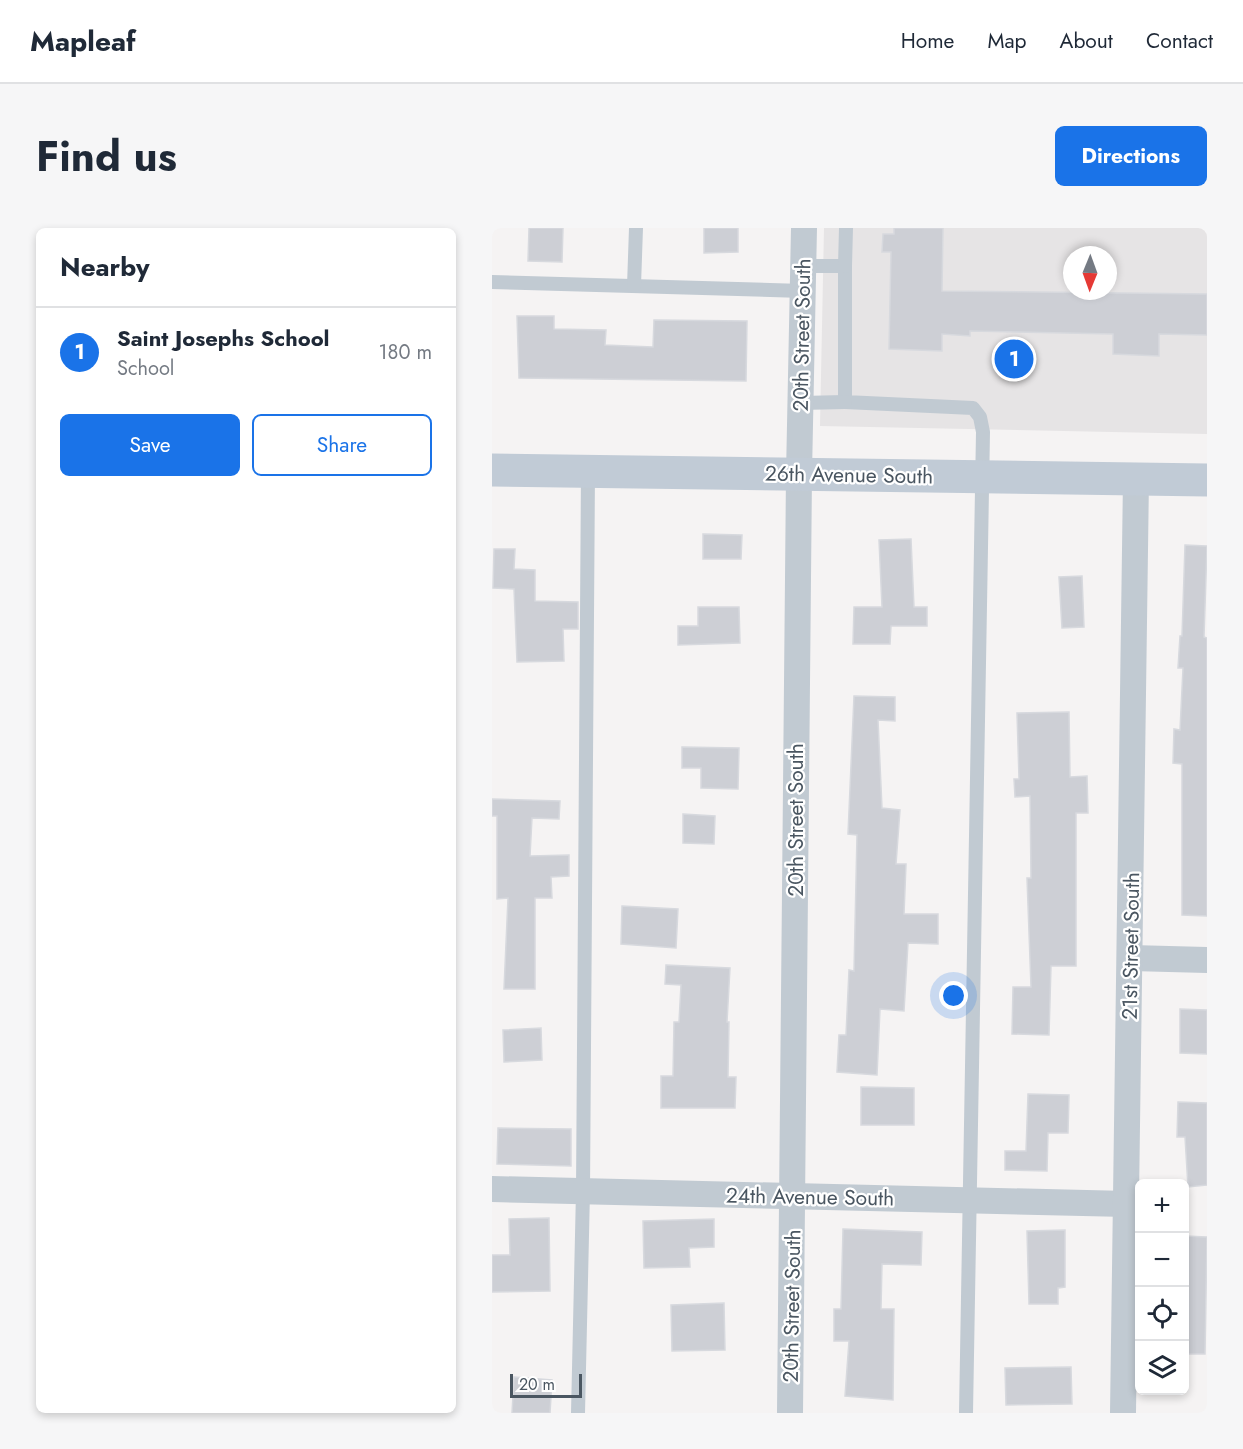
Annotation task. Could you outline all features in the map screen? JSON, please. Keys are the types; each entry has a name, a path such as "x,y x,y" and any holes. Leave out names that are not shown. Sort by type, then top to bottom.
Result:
{"street":[{"name":"20th Street South","path":"790,1413 794,1196 799,474 804,228"},
{"name":"26th Avenue South","path":"492,470 1207,480"},
{"name":"21st Street South","path":"1124,1413 1136,478"},
{"path":"1131,958 1207,960"},
{"name":"24th Avenue South","path":"492,1189 1127,1204"}],"lane":[{"path":"634,286 636,228"},
{"path":"845,402 846,228"},
{"path":"492,282 634,286 803,278 845,266"},
{"path":"801,402 973,408 980,417 983,432 966,1413"},
{"path":"578,1413 583,1191 588,471"}],"shaded area":[{"path":"824,228 1207,228 1207,434 820,426"}],"building":[{"path":"529,228 563,228 562,262 528,261"},
{"path":"704,228 738,228 738,252 704,253"},
{"path":"894,228 943,228 942,291 1063,292 1063,300 1117,300 1117,293 1207,294 1207,335 1159,334 1159,356 1113,354 1113,334 970,331 970,336 942,334 942,351 889,349 891,252 882,252 883,234 894,234"},
{"path":"517,316 554,316 554,329 606,330 605,345 653,347 654,320 747,321 746,381 519,378"},
{"path":"703,534 742,535 741,559 703,559"},
{"path":"911,539 914,607 927,607 927,626 891,626 890,644 853,644 854,607 882,607 879,540"},
{"path":"1185,545 1207,546 1204,637 1207,638 1207,916 1182,915 1182,764 1173,763 1174,729 1180,730 1183,668 1178,668 1180,636 1182,636"},
{"path":"494,549 515,549 514,569 535,570 535,601 578,602 578,629 563,629 564,661 517,662 514,589 493,588"},
{"path":"1082,576 1084,627 1062,628 1059,577"},
{"path":"698,607 739,607 740,643 678,645 678,626 698,626"},
{"path":"854,696 895,697 895,721 878,720 882,808 900,810 896,864 906,864 904,914 938,914 938,944 908,943 904,1011 880,1009 877,1075 837,1072 839,1035 846,1035 849,970 854,971 857,835 848,834"},
{"path":"1069,712 1070,777 1087,776 1088,813 1076,813 1076,966 1051,966 1049,1035 1012,1034 1013,987 1031,987 1027,878 1031,878 1030,796 1015,797 1014,779 1019,779 1017,713"},
{"path":"682,747 739,748 738,789 701,788 701,768 682,768"},
{"path":"492,799 560,801 559,819 532,818 530,856 569,855 569,876 551,877 552,898 535,898 535,989 504,989 508,898 497,899 497,816 492,816"},
{"path":"683,814 715,816 714,844 683,843"},
{"path":"622,906 678,909 676,948 621,944"},
{"path":"666,965 730,968 727,1022 729,1022 728,1077 736,1077 735,1108 661,1108 661,1076 673,1076 674,1022 679,1022 681,985 665,984"},
{"path":"1180,1009 1207,1010 1207,1054 1180,1053"},
{"path":"541,1028 542,1060 504,1062 503,1030"},
{"path":"861,1087 914,1088 914,1125 861,1125"},
{"path":"1028,1094 1069,1095 1068,1133 1048,1133 1047,1171 1005,1170 1005,1151 1026,1151"},
{"path":"1178,1102 1207,1103 1207,1185 1189,1187 1185,1137 1177,1137"},
{"path":"498,1128 571,1129 571,1166 497,1164"},
{"path":"549,1218 550,1291 492,1292 492,1255 510,1255 509,1219"},
{"path":"714,1219 714,1247 689,1248 690,1267 644,1268 643,1221"},
{"path":"843,1229 922,1232 921,1265 882,1264 881,1309 894,1309 893,1400 845,1396 849,1341 834,1341 834,1309 841,1309"},
{"path":"1065,1230 1065,1287 1058,1288 1058,1304 1029,1304 1027,1231"},
{"path":"1189,1236 1207,1237 1205,1354 1189,1354"},
{"path":"724,1303 725,1350 672,1351 671,1305"},
{"path":"1071,1367 1072,1404 1006,1405 1005,1368"},
{"path":"514,1377 552,1380 550,1413 512,1413"}],"place":[{"name":"Saint Josephs School","path":"1014,359"}]}
